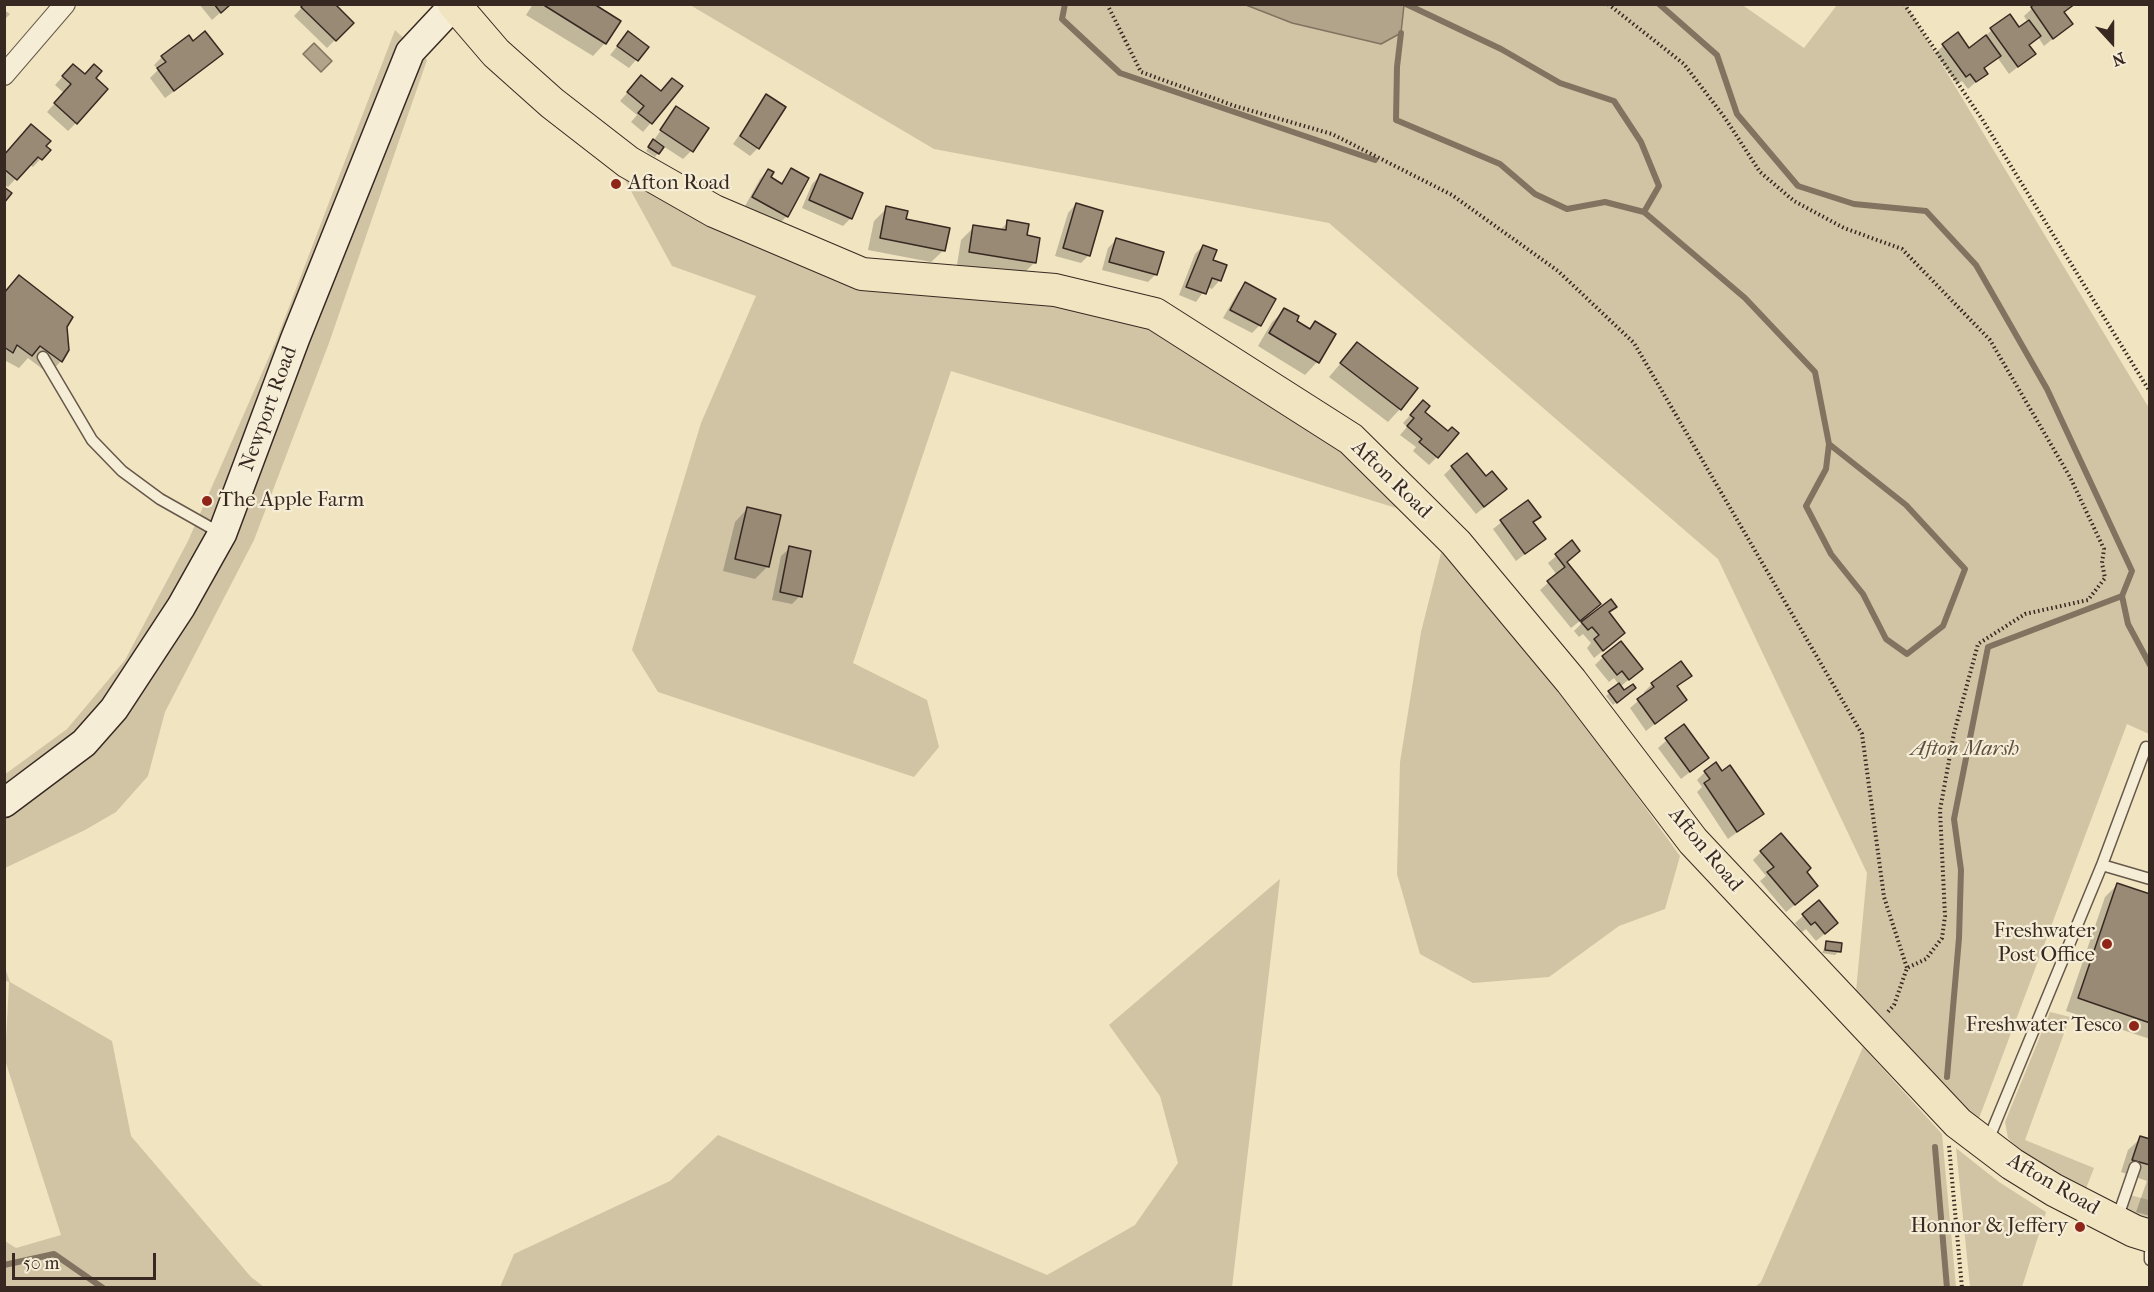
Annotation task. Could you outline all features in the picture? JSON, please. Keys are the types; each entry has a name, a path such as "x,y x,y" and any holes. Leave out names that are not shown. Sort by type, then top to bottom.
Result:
{"main road":[{"name":"Newport Road","path":"4,803 84,743 114,709 181,607 222,534 295,339 410,52 454,5"},
{"name":"Afton Road","path":"454,5 496,53 552,103 628,162 714,211 862,274 1055,290 1155,314 1351,439 1456,543 1571,681 1693,841 1958,1123 2012,1164 2055,1190 2150,1236"}],"street":[{"path":"4,75 61,6"}],"lane":[{"path":"43,357 92,440 122,471 160,499 222,534"},
{"path":"1987,1144 2102,865 2146,747"},
{"path":"2102,865 2150,879"},
{"path":"2117,1222 2135,1167"},
{"path":"2150,1253 2150,1260"}],"path":[{"path":"1107,4 1141,72 1235,106 1332,134 1452,195 1558,271 1634,343 1862,734 1884,897 1907,968 1894,1005 1870,1030"},
{"path":"1608,4 1684,64 1725,118 1735,138 1768,180 1794,201 1844,228 1902,249 1990,340 2070,477 2104,549 2102,563 2104,578 2088,600 2025,614 1978,644 1954,733 1940,810 1945,916 1942,938 1926,959 1907,968"},
{"path":"1904,4 1982,119 2150,392"},
{"path":"1958,1123 1949,1146 1962,1287"}],"green space":[{"name":"Afton Marsh","path":"1741,4 1804,48 1837,5 1906,5 2149,408 2149,734 2127,724 1978,1121 1855,1002 1867,873 1718,559 1329,223 934,149 690,5 1246,5 1292,23 1381,44 1401,33 1404,5"},
{"path":"395,30 427,60 329,343 254,540 165,712 148,776 116,812 85,830 5,868 4,775 67,729 125,660 188,541 276,341"},
{"path":"619,169 858,287 1053,305 1154,326 1343,444 1406,511 951,371 853,663 927,700 939,747 914,777 658,692 632,650 701,423 756,296 672,266"},
{"path":"1442,549 1557,685 1680,856 1665,909 1619,926 1549,977 1473,983 1420,954 1397,874 1400,762 1421,632"},
{"path":"1280,879 1232,1287 500,1287 514,1254 670,1181 718,1135 1047,1275 1135,1225 1178,1163 1160,1096 1109,1025"},
{"path":"4,965 10,982 112,1041 131,1136 251,1277 264,1287 5,1287 5,1241 16,1248 61,1235 5,1060 9,982 5,981"},
{"path":"2050,1012 2070,1017 2025,1140 2094,1168 2085,1191 2028,1159 2008,1138 2005,1122"},
{"path":"1863,1047 1942,1134 1956,1287 1755,1287 1761,1282"},
{"path":"1956,1148 1999,1182 2046,1212 2022,1287 1970,1287"},
{"path":"2130,1195 2149,1200 2149,1222 2123,1212"}],"shaded area":[{"path":"1246,5 1404,5 1401,33 1381,44 1292,23"},
{"path":"314,43 332,61 321,72 303,54"}],"building":[{"path":"214,4 231,4 221,13"},
{"path":"303,4 335,4 354,23 336,41 301,7"},
{"path":"542,4 594,4 621,21 606,44"},
{"path":"2034,4 2075,4 2064,12 2073,24 2053,39 2031,7"},
{"path":"2010,14 2019,27 2029,20 2041,36 2029,45 2036,54 2018,67 1990,28"},
{"path":"205,31 223,54 174,91 157,68 166,62 161,56 189,35 193,41"},
{"path":"628,31 649,47 638,61 617,46"},
{"path":"1958,32 1969,48 1986,35 2001,56 1984,68 1988,74 1976,82 1970,74 1966,77 1942,44"},
{"path":"73,64 85,74 94,64 102,71 96,78 108,89 77,124 54,103 71,84 62,76"},
{"path":"641,75 661,91 672,78 683,86 652,124 638,113 644,106 627,92"},
{"path":"766,94 786,107 759,149 740,136"},
{"path":"676,106 709,128 693,152 660,130"},
{"path":"31,124 51,141 46,146 51,150 42,160 38,157 17,180 4,169 4,155"},
{"path":"653,139 664,147 659,154 648,147"},
{"path":"791,168 809,178 788,217 752,197 768,169 774,172 771,177 782,184"},
{"path":"820,174 863,193 852,219 809,200"},
{"path":"4,187 12,193 4,203"},
{"path":"1076,203 1103,211 1090,256 1063,248"},
{"path":"886,206 908,211 906,219 950,228 945,251 880,238"},
{"path":"1007,220 1029,224 1027,235 1040,238 1036,263 969,252 973,225 1006,230"},
{"path":"1116,238 1164,252 1157,275 1109,262"},
{"path":"1203,245 1217,250 1213,260 1227,265 1221,281 1212,278 1206,294 1186,287"},
{"path":"19,275 73,317 67,327 69,350 62,362 40,346 32,356 17,345 13,353 4,347 4,293"},
{"path":"1245,282 1276,299 1261,326 1230,310"},
{"path":"1284,308 1299,316 1297,321 1310,329 1315,321 1336,334 1319,363 1269,333"},
{"path":"1357,342 1418,388 1401,410 1340,363"},
{"path":"1423,400 1430,406 1425,412 1448,431 1452,427 1459,433 1438,458 1419,442 1422,439 1407,426 1414,418 1410,415"},
{"path":"1467,453 1486,476 1492,471 1507,489 1484,507 1451,466"},
{"path":"1528,500 1541,517 1533,522 1546,539 1525,554 1500,520"},
{"path":"747,507 781,515 769,567 735,559"},
{"path":"1572,540 1580,551 1567,562 1601,604 1580,621 1547,581 1565,567 1555,554"},
{"path":"789,546 811,551 802,597 780,592"},
{"path":"1611,599 1617,607 1609,612 1625,633 1603,651 1594,639 1599,635 1592,627 1588,630 1581,622"},
{"path":"1621,641 1643,669 1629,680 1622,671 1617,675 1602,656"},
{"path":"1681,661 1692,676 1677,686 1687,700 1655,724 1637,699 1654,687 1651,683"},
{"path":"1619,683 1624,690 1633,684 1636,688 1617,703 1608,691"},
{"path":"1684,724 1709,758 1690,772 1665,738"},
{"path":"1716,762 1722,771 1730,765 1764,814 1737,832 1704,783 1710,779 1704,771"},
{"path":"1781,833 1811,868 1807,872 1818,886 1795,905 1767,872 1774,867 1760,851"},
{"path":"2117,883 2150,894 2150,1023 2078,998"},
{"path":"1819,900 1838,923 1825,934 1815,922 1811,925 1802,914"},
{"path":"1826,941 1842,943 1841,952 1825,950"},
{"path":"2140,1136 2150,1139 2150,1165 2132,1160"}],"waterway":[{"path":"1065,4 1062,19 1120,73 1375,160"},
{"path":"1406,4 1501,49 1560,83 1614,101 1641,142 1659,186 1644,212"},
{"path":"1659,4 1717,55 1737,114 1798,186 1854,204 1926,211 1976,265 2047,389 2132,571 2122,596 1988,647 1954,819 1961,870 1959,938 1947,1077"},
{"path":"1401,33 1397,67 1396,120 1500,164 1535,194 1567,209 1605,202 1644,212 1745,298 1815,372 1829,444 1906,505 1965,569 1943,626 1907,654 1886,639 1863,594 1831,554 1806,506 1826,469 1829,444"},
{"path":"2122,596 2128,624 2150,665"},
{"path":"1935,1147 1947,1288"},
{"path":"4,1265 54,1254 103,1288"}],"place":[{"name":"Afton Road","path":"616,184"},
{"name":"The Apple Farm","path":"207,501"},
{"name":"Freshwater Post Office","path":"2107,944"},
{"name":"Freshwater Tesco","path":"2134,1026"},
{"name":"Honnor & Jeffery","path":"2080,1227"}]}
